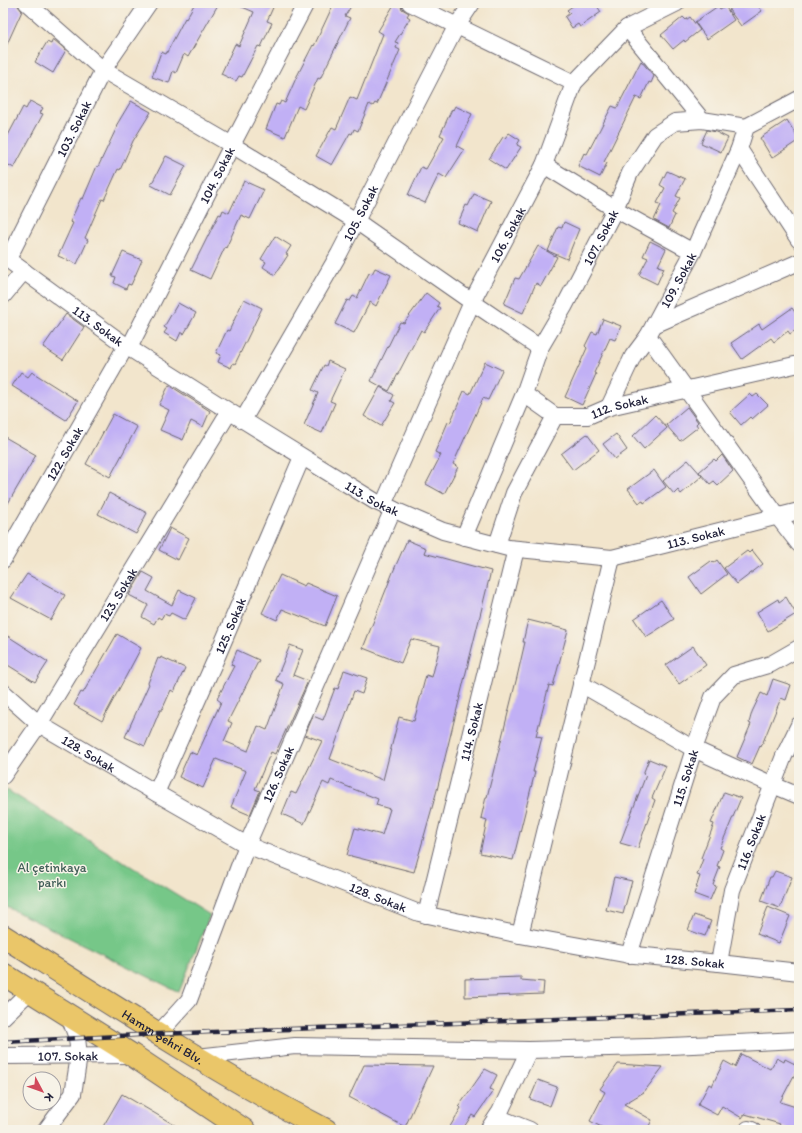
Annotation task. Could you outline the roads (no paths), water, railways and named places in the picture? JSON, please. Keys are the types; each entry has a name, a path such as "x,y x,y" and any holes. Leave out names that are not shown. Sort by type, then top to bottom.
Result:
{"main road":[{"name":"Hamm Şehri Blv.","path":"3,936 158,1034 275,1103 326,1130"},
{"path":"3,974 132,1055 244,1130"}],"street":[{"path":"27,3 103,70 232,145 356,221 540,348"},
{"name":"103. Sokak","path":"5,257 103,70 149,3"},
{"name":"104. Sokak","path":"127,347 306,3"},
{"path":"410,3 574,83"},
{"name":"105. Sokak","path":"243,420 339,254 456,26 472,3"},
{"name":"106. Sokak","path":"388,507 472,302 544,165 574,83 627,28 677,3"},
{"path":"627,28 702,120"},
{"path":"746,127 799,99"},
{"name":"107. Sokak","path":"464,537 524,394 540,348 564,307 615,209 630,173 655,135 675,122 702,120 746,127"},
{"name":"109. Sokak","path":"609,407 632,356 651,331 693,252 739,149 746,127"},
{"path":"739,149 799,240"},
{"path":"544,165 615,209 693,252"},
{"name":"113. Sokak","path":"5,257 127,347 230,412 302,457 388,507 443,531 516,549 612,558 799,511"},
{"path":"799,262 651,331 687,390 799,544"},
{"path":"3,296 24,271"},
{"name":"122. Sokak","path":"3,560 127,347"},
{"name":"112. Sokak","path":"555,416 588,416 609,407 799,364"},
{"path":"497,545 514,493 555,416 524,394"},
{"name":"123. Sokak","path":"3,776 39,724 230,412"},
{"name":"125. Sokak","path":"156,794 218,654 302,457"},
{"name":"126. Sokak","path":"158,1034 189,1000 247,845 388,507"},
{"name":"114. Sokak","path":"426,914 516,549"},
{"path":"520,935 612,558"},
{"name":"115. Sokak","path":"629,955 694,749 713,697 734,675 771,664 799,648"},
{"path":"581,684 694,749 773,786 799,796"},
{"name":"128. Sokak","path":"3,692 39,724 156,794 247,845 419,913 520,935 629,955 719,962 799,972"},
{"name":"116. Sokak","path":"719,962 732,890 784,756 799,725"},
{"path":"3,1017 30,992"},
{"path":"46,1130 73,1094 79,1056 77,1038 69,1016"},
{"path":"197,1057 296,1046 529,1050 650,1047 799,1040"},
{"path":"529,1050 492,1124 530,1130"},
{"name":"107. Sokak","path":"3,1056 132,1055"},
{"path":"748,1130 752,1130"}],"railway":[{"path":"3,1042 158,1034 799,1010"}],"park label":[{"name":"Al çetinkaya parkı","path":"52,874"}]}
